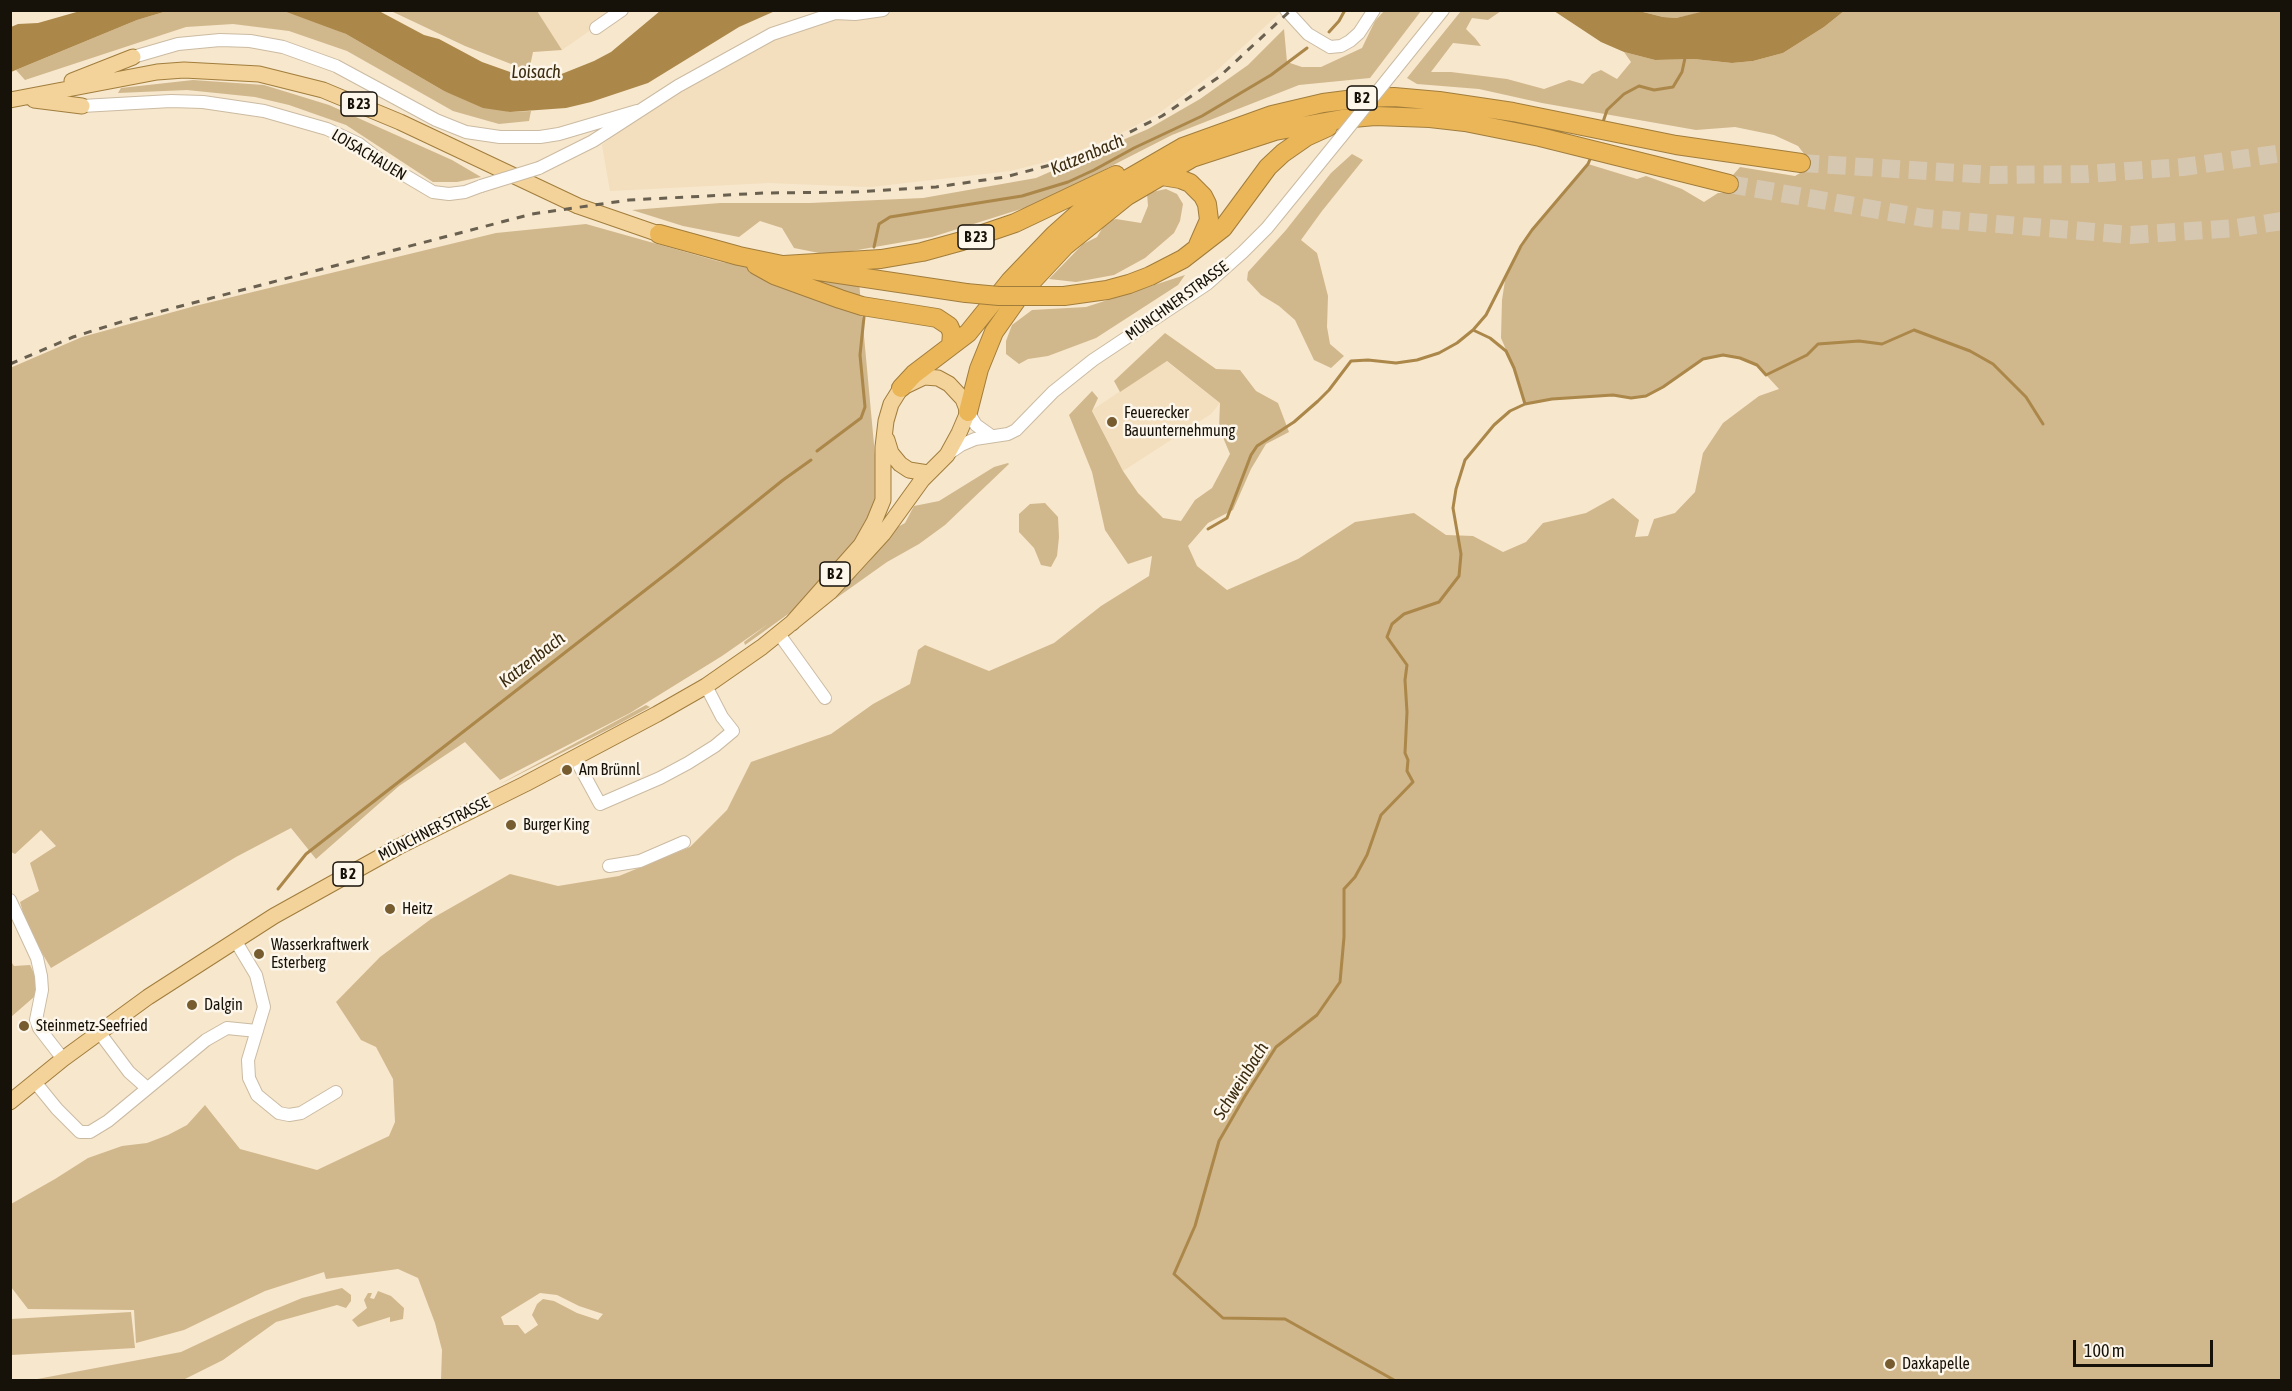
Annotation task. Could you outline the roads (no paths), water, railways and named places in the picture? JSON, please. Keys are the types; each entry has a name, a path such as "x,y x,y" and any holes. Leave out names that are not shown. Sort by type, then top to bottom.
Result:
{"highway":[{"name":"B 2","path":"968,411 983,356 994,332 1023,291 1065,246 1158,169 1194,143 1272,115 1323,103 1362,98 1394,97 1439,100 1513,112 1676,145 1802,163"},
{"name":"B 2","path":"901,388 914,374 968,333 1010,280 1082,210 1158,169 1275,131 1342,119 1375,116 1466,122 1568,143 1728,184"},
{"name":"B 23","path":"659,234 739,256 817,272 966,293 999,296 1064,296 1107,290 1167,268 1196,249 1223,228 1268,168 1283,153 1300,141 1342,119"},
{"name":"B 23","path":"784,265 881,259 922,252 1015,223 1133,165 1158,169"},
{"path":"1158,169 1190,183 1198,189 1207,204 1209,220 1196,249"},
{"name":"B 23","path":"739,256 774,275 862,306 937,318 949,326 952,333 951,346"}],"main road":[{"path":"38,94 133,57"},
{"name":"B 23","path":"16,99 130,76 184,70 259,74 323,90 400,122 578,206 659,234"},
{"path":"16,99 82,106"},
{"path":"901,388 924,378 938,378 955,389 968,411"},
{"name":"B 2","path":"878,528 883,500 883,447 888,412 901,388"},
{"name":"B 2","path":"878,528 947,455 968,411"},
{"path":"885,434 891,453 900,464 909,470 928,473"},
{"name":"MÜNCHNER STRASSE","path":"10,1102 99,1032 235,940 321,888 575,758 706,686 779,634 830,592 878,528"}],"street":[{"path":"596,28 622,10"},
{"name":"LOISACHAUEN","path":"82,106 115,103 203,102 264,111 305,122 337,134 359,144 384,164 433,192 449,194 465,192 539,168 592,141 637,111 772,34 835,13 855,14 883,10"},
{"path":"1286,10 1308,34 1330,47 1341,46 1350,41 1359,33 1374,10"},
{"name":"MÜNCHNER STRASSE","path":"947,455 961,445 990,435 1008,434 1016,430 1053,392 1093,360 1207,284 1243,252 1267,228 1443,10"},
{"name":"LOISACHAUEN","path":"133,57 178,44 220,40 250,41 283,47 336,66 436,120 466,132 500,137 540,137 559,134 637,111"},
{"path":"968,411 976,425 990,435"},
{"path":"779,634 825,698"},
{"path":"575,758 600,804 688,763 734,731 722,717 706,686"},
{"path":"609,866 640,861 684,842"},
{"path":"10,900 37,958 41,976 42,990 36,1020 39,1028 63,1059"},
{"path":"235,940 256,975 264,1007 248,1060 249,1078 257,1095 279,1113 301,1113 336,1092"},
{"path":"34,1082 80,1132 90,1132 108,1121 206,1040 227,1028 257,1031"},
{"path":"99,1032 129,1072 147,1088"}],"waterway":[{"name":"Katzenbach","path":"1329,32 1345,10"},
{"name":"Katzenbach","path":"874,247 879,224 890,217 1022,196 1068,182 1202,116 1271,75 1307,48"},
{"path":"1602,125 1607,110 1624,94 1639,86 1654,90 1673,87 1682,72 1685,58"},
{"path":"1591,157 1588,164 1521,246 1486,315 1473,330 1490,338 1506,351 1525,404 1552,399 1613,395 1631,398 1646,396 1703,359 1723,355 1740,358 1757,365 1766,375 1807,355 1818,344 1859,341 1882,344 1914,330 1970,351 1993,364 2026,397 2043,424"},
{"name":"Katzenbach","path":"817,451 861,418 865,407 860,355 864,317"},
{"path":"1208,529 1227,518 1251,455 1257,446 1294,422 1318,401 1351,361 1396,363 1417,360 1439,353 1457,343 1473,330"},
{"name":"Schweinbach","path":"1394,1380 1285,1319 1223,1318 1174,1274 1195,1226 1219,1141 1276,1047 1317,1015 1340,982 1344,937 1344,889 1355,877 1367,855 1381,815 1413,782 1407,771 1408,760 1405,753 1407,665 1387,637 1392,624 1404,614 1439,602 1459,576 1461,554 1453,508 1465,460 1494,425 1510,411 1525,404"},
{"name":"Katzenbach","path":"278,889 306,854 811,460"}],"tunnel":[{"path":"1801,163 1991,175 2087,174 2183,167 2282,153"},
{"path":"1729,184 1924,218 2131,235 2236,228 2282,221"}],"railway":[{"path":"10,364 73,337 124,321 532,214 629,200 936,187 1005,177 1062,162 1104,145 1162,116 1219,77 1291,10"}],"place":[{"name":"Feuerecker Bauunternehmung","path":"1112,422"},
{"name":"Am Brünnl","path":"567,770"},
{"name":"Burger King","path":"511,825"},
{"name":"Heitz","path":"390,909"},
{"name":"Wasserkraftwerk Esterberg","path":"259,954"},
{"name":"Dalgin","path":"192,1005"},
{"name":"Steinmetz-Seefried","path":"24,1026"},
{"name":"Daxkapelle","path":"1890,1364"}],"water label":[{"name":"Loisach","path":"536,72"}]}
